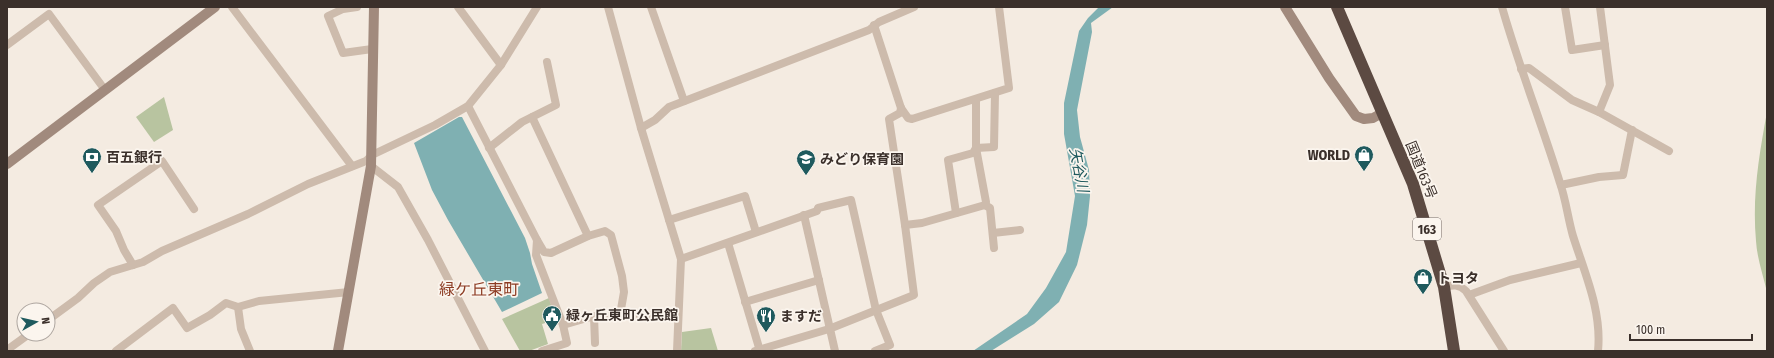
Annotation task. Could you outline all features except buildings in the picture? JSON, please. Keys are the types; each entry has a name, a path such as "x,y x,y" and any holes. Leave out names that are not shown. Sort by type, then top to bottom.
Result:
{"highway":[{"name":"国道163号","path":"1337,7 1413,184 1444,287 1454,351"}],"street":[{"path":"7,164 215,7"},
{"path":"232,7 352,166"},
{"path":"357,7 343,9 328,16 343,53 372,49"},
{"path":"338,351 371,166 372,49 374,7"},
{"path":"458,7 501,64"},
{"path":"56,314 110,272 143,262 179,243 248,214 308,184 338,174 352,166 366,161 372,155 435,125 468,106 501,64 537,7"},
{"path":"608,7 641,128 681,259 677,351"},
{"path":"651,7 684,101"},
{"path":"641,128 655,120 669,107 869,30 874,25 914,7"},
{"path":"874,25 901,108 908,118 912,119 976,100 1009,88 999,7"},
{"path":"1284,7 1329,78 1356,116 1364,119 1373,118 1382,113"},
{"path":"1502,7 1521,69 1561,185 1581,263 1593,297 1597,315 1599,341 1598,351"},
{"path":"1566,7 1572,50 1605,45"},
{"path":"1599,112 1610,85 1600,7"},
{"path":"7,45 46,10 106,90"},
{"path":"489,148 507,132 556,105 547,62"},
{"path":"1521,69 1529,68 1572,100 1599,112 1669,151"},
{"path":"976,148 994,147 995,93"},
{"path":"976,100 976,148 986,202 985,205"},
{"path":"468,106 544,252 551,253 588,236 605,231 611,235 622,276 624,292 620,315"},
{"path":"728,243 758,351 830,329 914,295 906,225 889,119 900,113 901,108"},
{"path":"532,117 588,236"},
{"path":"1561,185 1599,177 1623,175 1632,130"},
{"path":"956,213 948,160 973,153 976,148"},
{"path":"133,265 124,250 116,231 98,205 162,161 194,209"},
{"path":"371,166 398,187 428,240 485,351"},
{"path":"668,220 745,196 756,232"},
{"path":"681,259 816,211 818,208 851,200 876,310 890,345 875,351"},
{"path":"906,225 985,205 990,208 994,248"},
{"path":"804,215 834,351"},
{"path":"993,233 1020,230"},
{"path":"537,240 536,254 567,343 542,351"},
{"path":"1469,295 1510,280 1581,263"},
{"path":"745,302 819,280"},
{"path":"1444,287 1456,285 1462,287 1469,295 1504,351"},
{"path":"116,351 174,308 187,328 210,315 226,303 238,307 259,301 349,292"},
{"path":"238,307 241,329 250,351"},
{"path":"562,325 594,316 678,316"},
{"path":"594,316 595,343"},
{"path":"7,350 18,342"}],"green space":[{"path":"164,97 173,130 154,142 136,117"},
{"path":"1767,112 1767,292 1757,247 1755,208 1759,160"},
{"path":"549,298 556,320 542,324 548,344 529,351 520,351 502,319"},
{"path":"711,328 718,351 681,351 682,332"}],"water":[{"name":"矢谷川","path":"1099,7 1113,7 1091,23 1092,32 1077,110 1080,137 1089,170 1090,196 1087,225 1077,265 1059,302 1034,324 991,351 973,351 1027,314 1046,288 1066,252 1075,196 1064,134 1064,103 1079,31 1088,18"},
{"path":"459,117 462,117 525,238 542,293 502,312 432,190 414,143"}],"place":[{"name":"WORLD","path":"1364,172"},
{"name":"百五銀行","path":"92,174"},
{"name":"みどり保育園","path":"806,176"},
{"name":"トヨタ","path":"1423,295"},
{"name":"緑ヶ丘東町公民館","path":"552,332"},
{"name":"ますだ","path":"766,333"}],"district":[{"name":"緑ケ丘東町","path":"479,289"}]}
